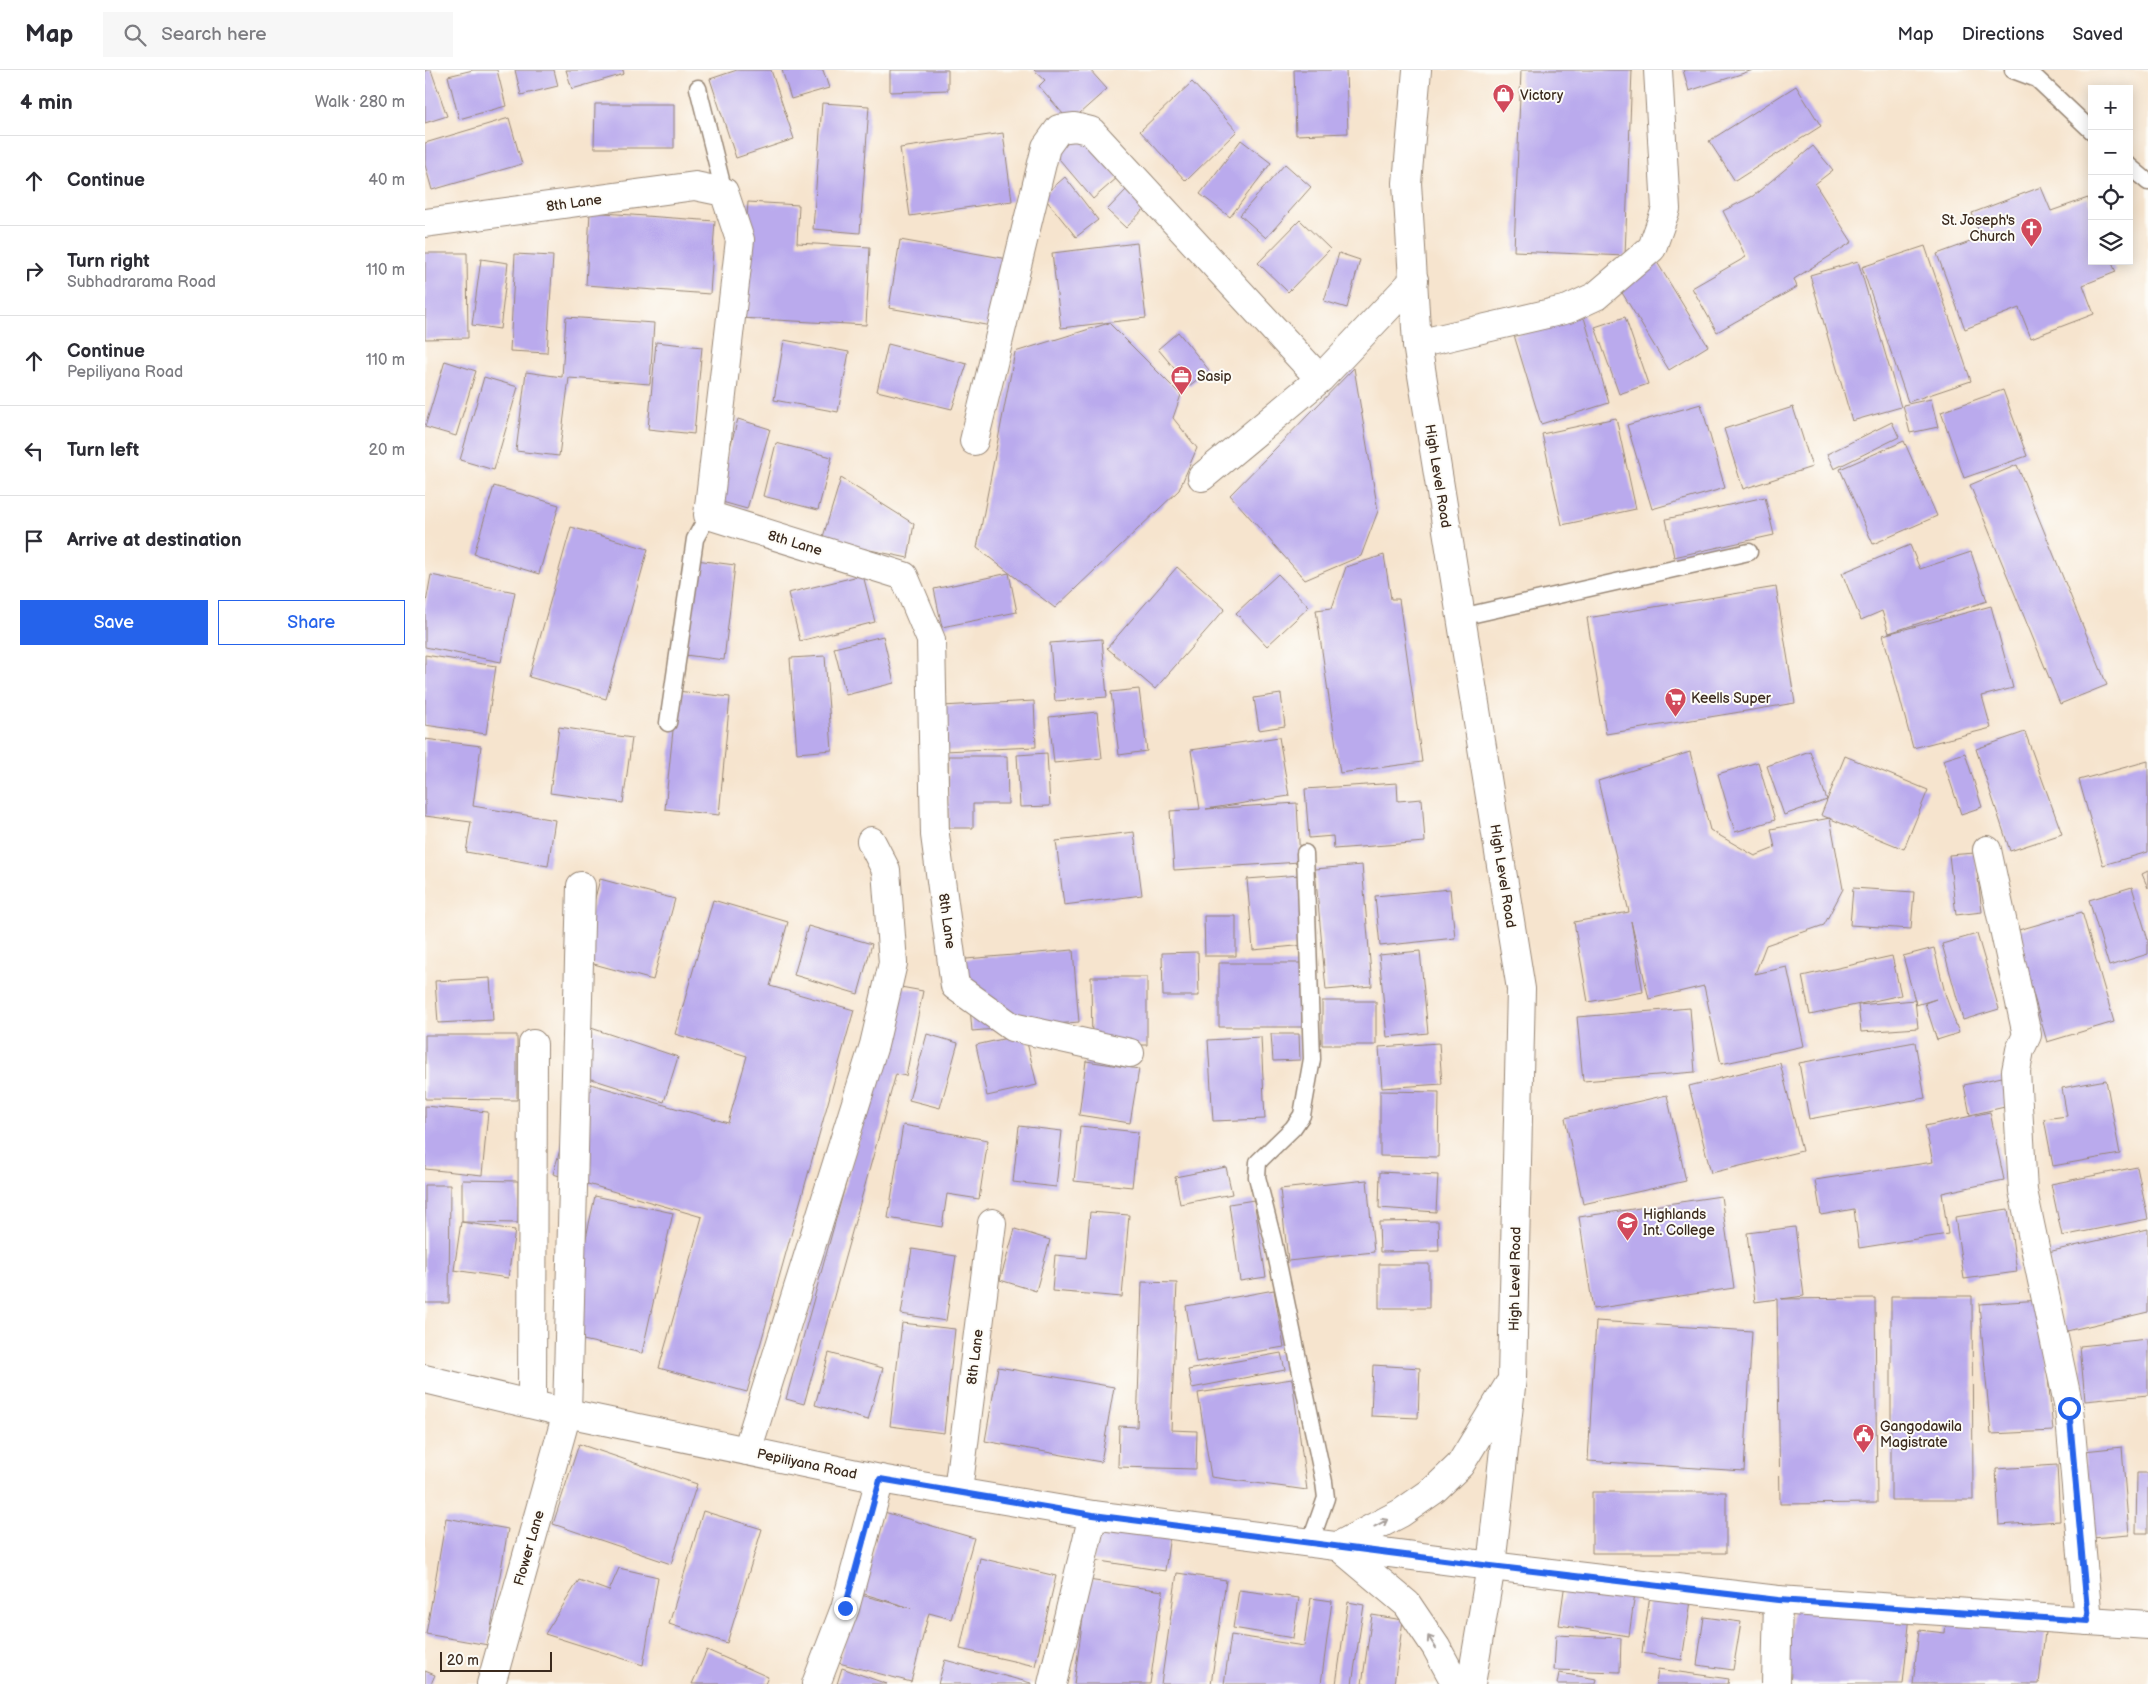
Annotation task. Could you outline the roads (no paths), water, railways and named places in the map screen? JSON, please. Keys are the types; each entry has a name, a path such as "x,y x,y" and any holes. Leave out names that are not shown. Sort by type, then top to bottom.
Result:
{"main road":[{"name":"High Level Road","path":"1417,70 1407,183 1417,344 1521,989 1512,1378 1491,1566 1471,1684"},
{"path":"1417,344 1567,309 1595,296 1652,248 1666,210 1658,70"},
{"path":"973,441 1046,147 1059,129 1075,127 1091,131 1320,379"},
{"name":"8th Lane","path":"425,223 695,186 724,192"},
{"path":"708,515 739,240 724,192"},
{"path":"1202,477 1320,379 1414,280"},
{"name":"8th Lane","path":"708,515 904,576 931,640 935,835 955,986 1012,1027 1129,1053"},
{"path":"747,1451 874,1046 893,963 886,870 871,841"},
{"path":"1987,850 2027,1034 2020,1050 2016,1070 2023,1191 2069,1408 2088,1621"},
{"name":"Flower Lane","path":"491,1684 567,1413 581,886"},
{"path":"532,1403 533,1044"},
{"name":"8th Lane","path":"958,1491 992,1224"},
{"path":"1456,1684 1436,1647 1407,1604 1338,1546 1401,1513 1434,1490 1460,1465 1512,1378"},
{"name":"Pepiliyana Road","path":"425,1379 532,1403 567,1413 880,1479 1093,1515 1491,1566 1778,1600 2148,1625"},
{"path":"817,1684 845,1608 880,1479"},
{"path":"1051,1684 1093,1515"},
{"path":"1776,1684 1778,1600"}],"lane":[{"path":"2013,70 2037,79 2091,130"},
{"path":"698,88 724,192"},
{"path":"2133,169 2148,182"},
{"path":"668,723 695,539 708,515"},
{"path":"1461,617 1749,552"},
{"path":"1305,853 1312,1059 1302,1115 1293,1128 1257,1162 1257,1177 1273,1240 1327,1498 1310,1543"}],"place":[{"name":"Victory","path":"1504,114"},
{"name":"St. Joseph's Church","path":"2031,247"},
{"name":"Sasip","path":"1181,395"},
{"name":"Keells Super","path":"1675,717"},
{"name":"Highlands Int. College","path":"1627,1241"},
{"name":"Gangodawila Magistrate","path":"1864,1453"}]}
